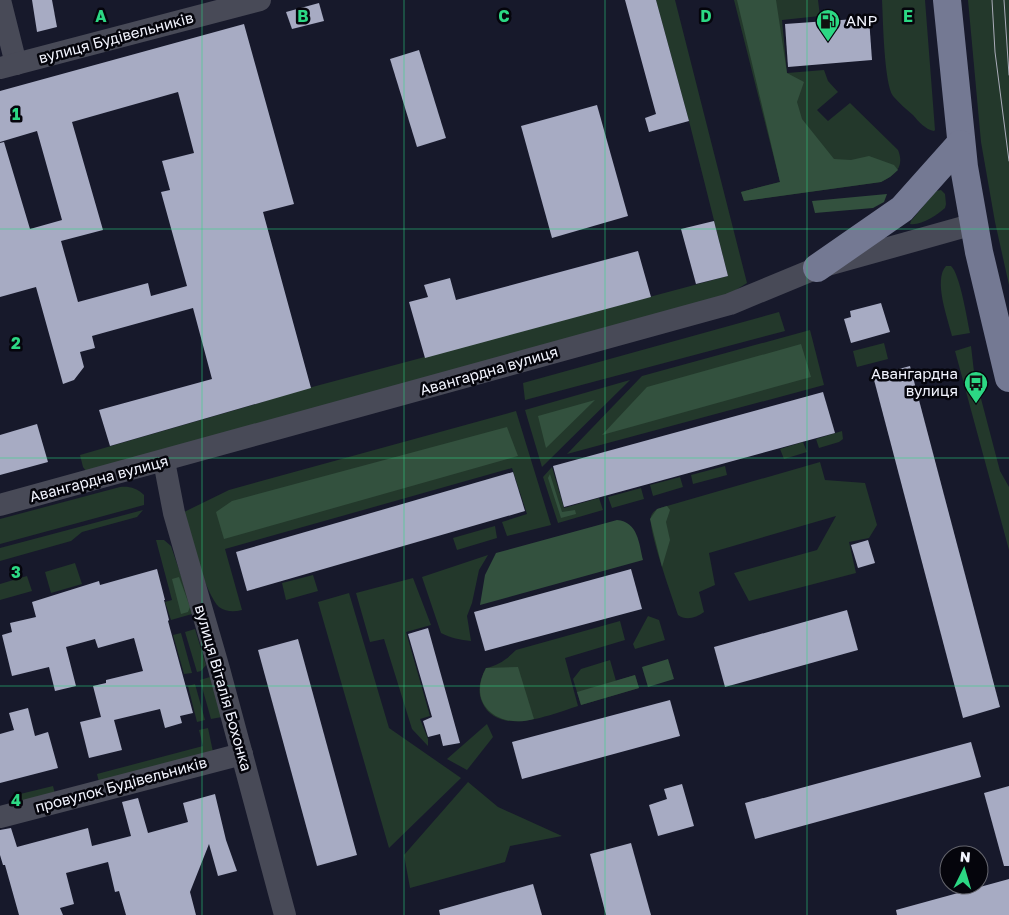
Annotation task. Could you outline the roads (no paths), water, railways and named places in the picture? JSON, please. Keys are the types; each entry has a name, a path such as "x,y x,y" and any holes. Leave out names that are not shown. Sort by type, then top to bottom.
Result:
{"main road":[{"path":"947,0 960,144 979,252 1009,378"},
{"path":"817,268 902,208 960,144"}],"street":[{"path":"0,0 8,66"},
{"name":"вулиця Будівельників","path":"8,66 260,0"},
{"name":"Авангардна вулиця","path":"0,505 730,304 817,268 974,224"},
{"name":"вулиця Віталія Бохонка","path":"164,461 174,513 285,915"},
{"name":"провулок Будівельників","path":"0,817 242,754"}],"tram line":[{"path":"992,0 995,52 1009,161"},
{"path":"1004,0 1009,75"}],"place":[{"name":"ANP","path":"828,42"},
{"name":"Авангардна вулиця","path":"976,404"}]}
